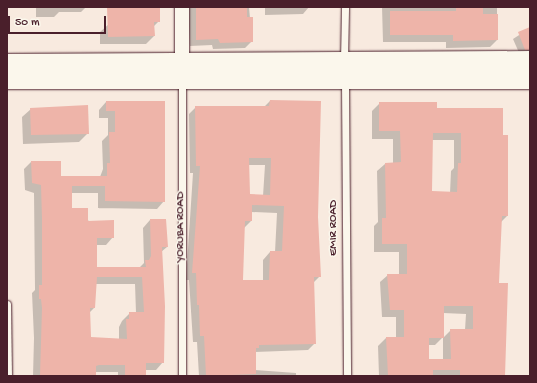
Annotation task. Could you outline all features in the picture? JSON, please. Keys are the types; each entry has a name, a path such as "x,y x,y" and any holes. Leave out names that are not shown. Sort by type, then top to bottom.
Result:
{"main road":[{"path":"345,72 530,61"},
{"path":"7,64 182,72"},
{"path":"7,79 182,72 345,72 530,79"}],"street":[{"name":"YORUBA ROAD","path":"182,7 182,72"}],"lane":[{"name":"EMIR ROAD","path":"344,7 348,376"},
{"name":"YORUBA ROAD","path":"182,72 182,376"},
{"path":"7,304 8,376"}],"building":[{"path":"107,7 160,7 160,22 154,22 155,36 108,37"},
{"path":"196,7 247,7 247,17 253,17 253,42 220,43 218,39 196,40"},
{"path":"456,7 483,7 483,14 498,14 498,40 453,41 453,35 390,35 390,11 456,11"},
{"path":"530,27 530,50 525,50 518,32"},
{"path":"270,100 321,101 318,217 321,277 314,277 316,344 259,345 259,348 256,348 256,374 206,376 204,336 200,336 196,273 192,273 200,166 196,166 195,106 269,106","holes":["249,158 271,158 270,195 250,194","252,205 284,206 282,251 270,251 269,280 243,280 245,221 252,221"]},
{"path":"106,101 165,101 165,202 105,201 105,186 72,186 72,208 88,208 88,221 114,220 114,238 97,238 97,267 146,267 145,260 149,260 151,256 150,219 166,219 168,247 162,247 165,306 164,363 146,363 146,376 125,376 125,365 99,365 96,366 96,376 40,376 42,308 41,299 39,299 39,285 42,285 41,185 32,183 31,161 61,161 61,176 107,176 107,163 110,163 109,132 115,132 115,111 106,111","holes":["97,277 142,277 144,312 129,312 129,319 126,319 127,339 91,337 90,308 95,308"]},
{"path":"379,102 437,102 437,108 503,108 503,135 508,135 508,216 502,216 499,283 508,283 505,376 460,376 460,370 433,370 433,376 388,376 386,337 404,337 404,310 390,310 387,274 407,274 407,244 382,244 382,218 386,218 385,163 401,162 400,131 379,131","holes":["433,133 461,133 461,163 458,163 457,192 432,191","444,306 473,306 473,329 450,329 451,359 429,359 429,338 444,338"]},
{"path":"88,105 89,134 31,135 30,108"}]}
